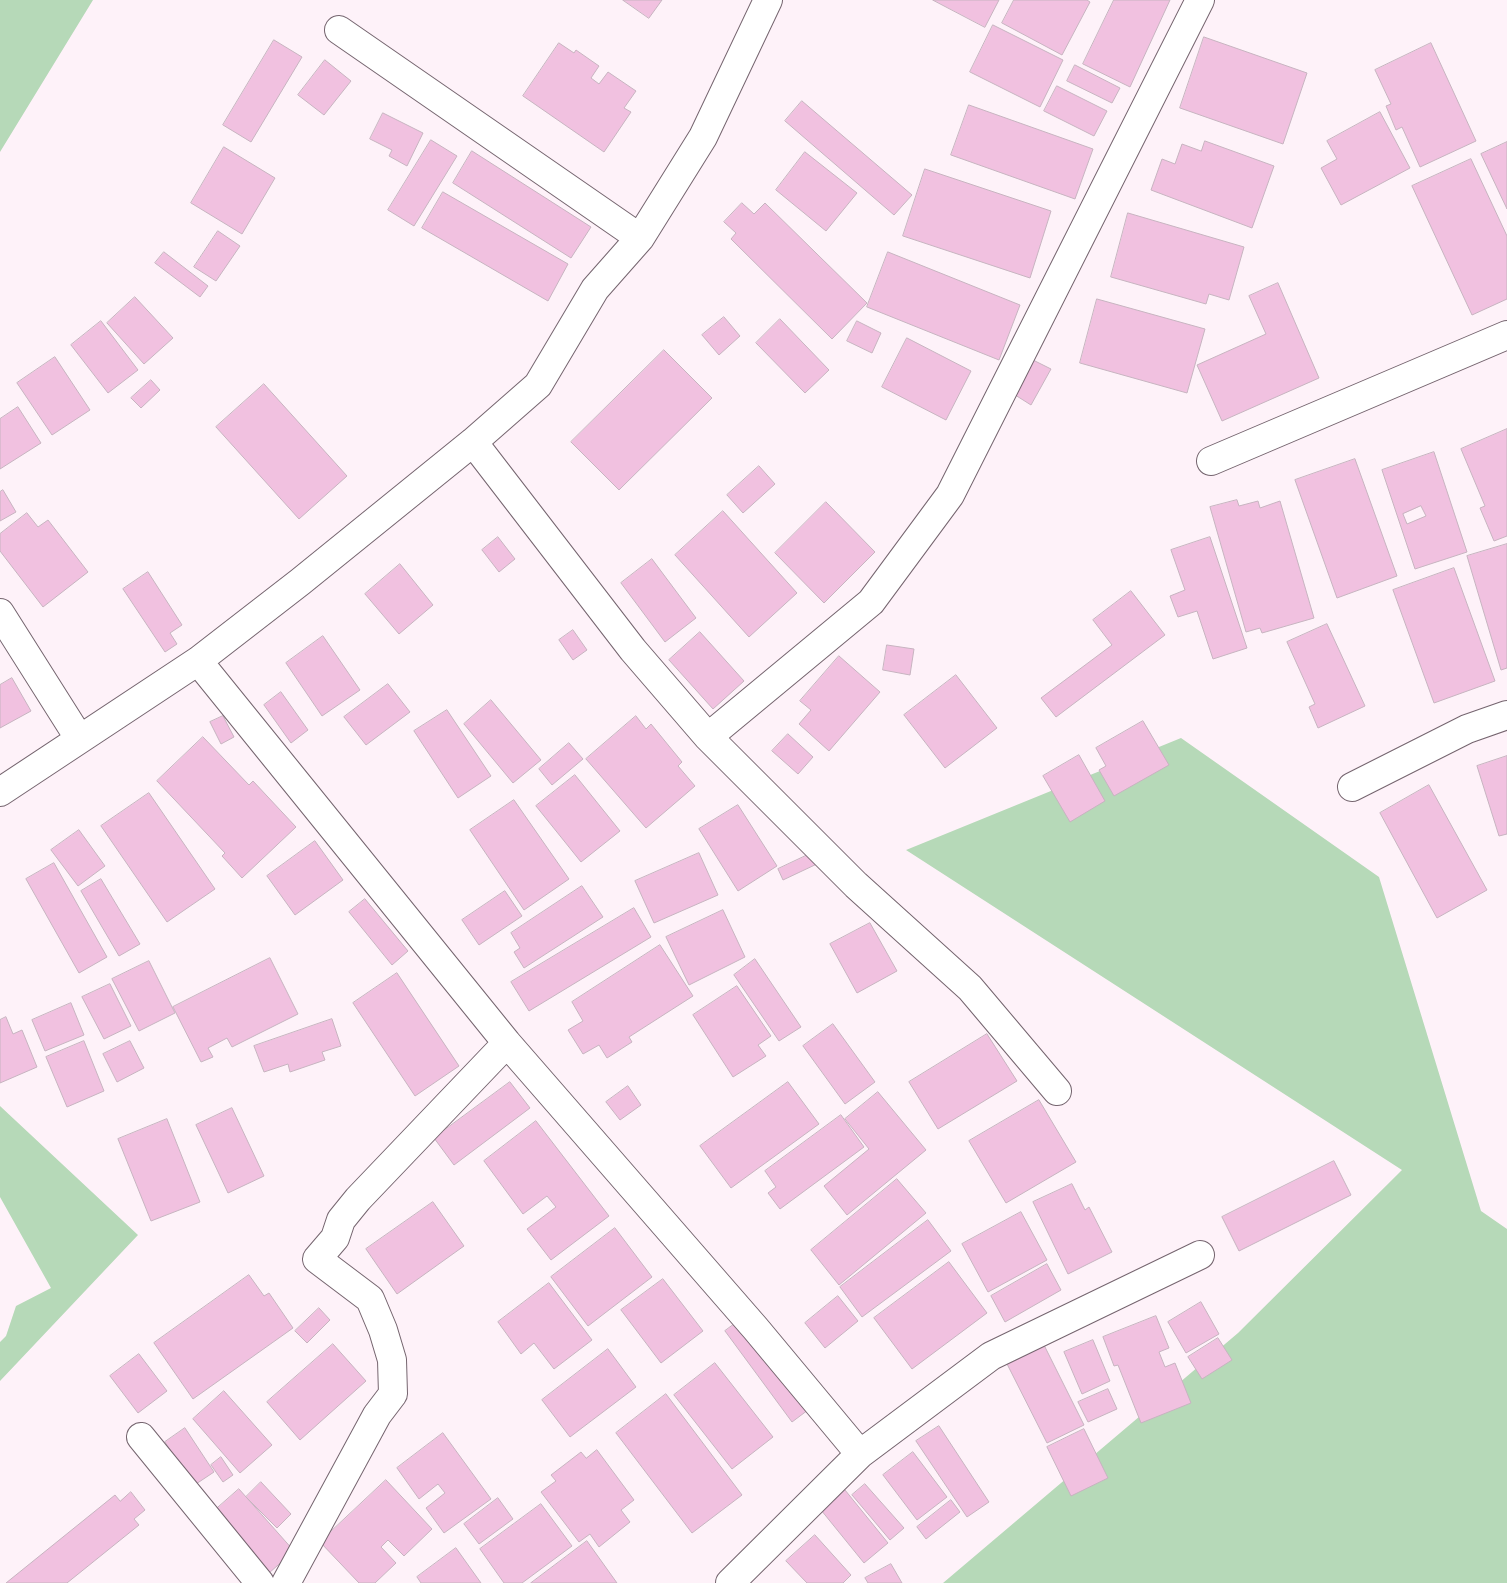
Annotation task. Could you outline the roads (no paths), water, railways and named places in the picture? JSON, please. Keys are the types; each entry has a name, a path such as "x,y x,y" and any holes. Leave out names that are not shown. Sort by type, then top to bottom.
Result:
{"street":[{"path":"0,792 198,661 300,582 473,442 538,385 595,289 640,238 703,137 768,0"},
{"path":"708,737 871,602 950,495 1200,0"},
{"path":"339,30 640,238"},
{"path":"1211,461 1507,335"},
{"path":"473,442 634,650 708,737 856,885 970,988 1057,1091"},
{"path":"0,613 79,738"},
{"path":"198,661 507,1043 756,1329 860,1454"},
{"path":"1352,787 1467,729 1507,715"},
{"path":"286,1583 377,1414 392,1394 392,1360 383,1330 370,1299 317,1259 335,1238 341,1220 358,1199 507,1043"},
{"path":"730,1583 860,1454 991,1356 1200,1255"},
{"path":"141,1438 260,1583"}]}
